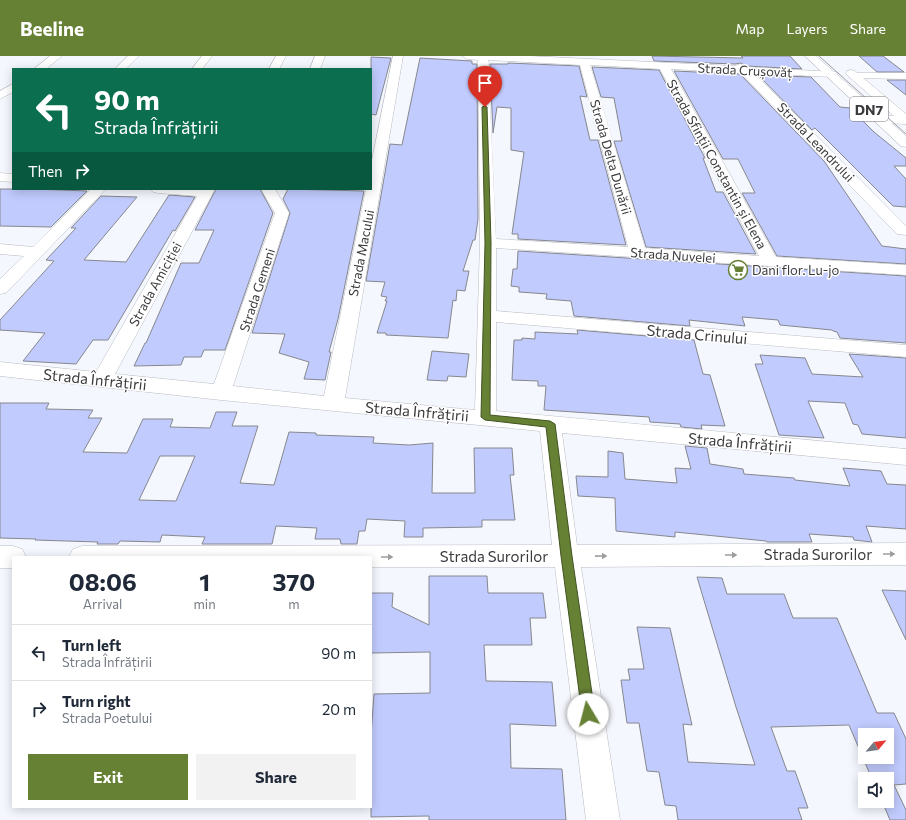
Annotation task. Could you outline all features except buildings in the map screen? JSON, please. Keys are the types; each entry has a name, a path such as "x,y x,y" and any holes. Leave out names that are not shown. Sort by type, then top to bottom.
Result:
{"street":[{"path":"40,68 57,56"},
{"path":"121,68 134,56"},
{"path":"198,68 207,56"},
{"path":"275,68 281,56"},
{"path":"315,68 320,56"},
{"name":"Strada Macului","path":"333,404 398,56"},
{"name":"Strada Crușovăț","path":"467,56 537,58 584,62 638,60 664,66 832,74"},
{"name":"DN7","path":"810,56 832,74 906,143"},
{"path":"483,57 488,243 485,417"},
{"name":"Strada Leandrului","path":"732,61 750,75 902,231"},
{"name":"Strada Delta Dunării","path":"584,62 638,252"},
{"name":"Strada Sfinții Constantin și Elena","path":"664,66 770,261"},
{"name":"DN7","path":"844,66 906,120"},
{"path":"855,76 904,76"},
{"path":"0,96 12,88"},
{"path":"881,120 906,120"},
{"path":"0,289 98,190"},
{"path":"182,190 207,191"},
{"name":"Strada Gemeni","path":"222,393 282,213 269,190"},
{"name":"Strada Amiciției","path":"102,379 207,191"},
{"name":"Strada Nuvelei","path":"488,243 906,270"},
{"path":"0,249 36,252"},
{"name":"Strada Crinului","path":"487,316 906,352"},
{"name":"Strada Înfrățirii","path":"0,369 333,404 906,457"},
{"path":"550,424 566,556 603,820"},
{"name":"Strada Surorilor","path":"372,556 906,554"},
{"path":"0,557 12,557"}],"tram line":[{"path":"819,56 906,134"}],"place":[{"name":"Dani flor. Lu-jo","path":"738,270"}],"route":[{"path":"485,107 488,243 485,417 550,424 566,556 588,714"}]}
